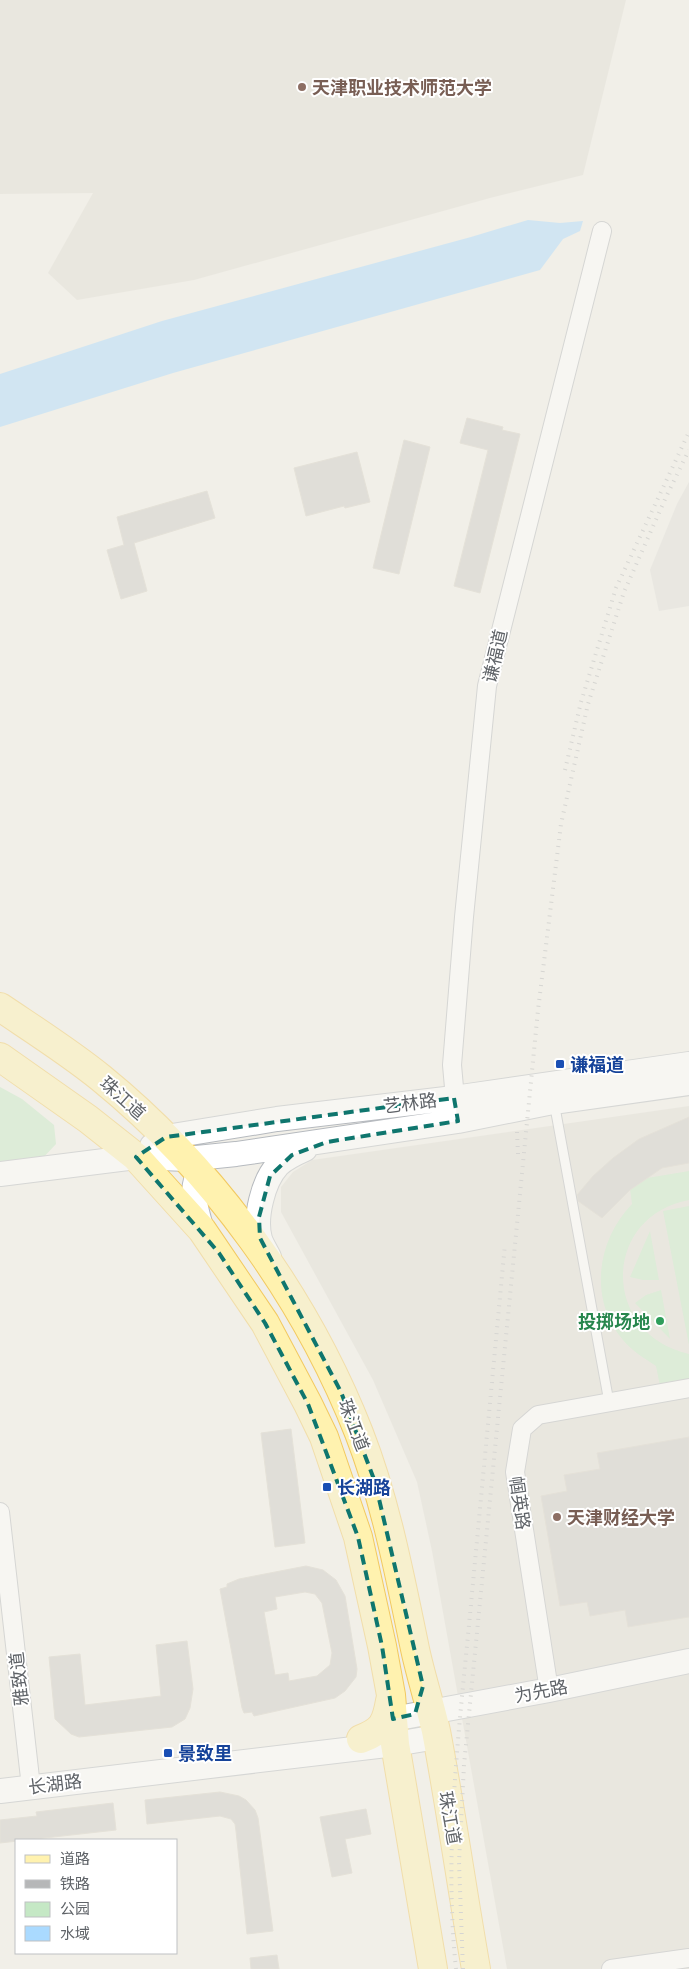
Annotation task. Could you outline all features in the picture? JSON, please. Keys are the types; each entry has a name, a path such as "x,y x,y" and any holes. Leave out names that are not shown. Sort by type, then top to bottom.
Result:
{"main road":[{"name":"珠江道","path":"0,1007 57,1044 102,1079 197,1163 276,1272 326,1359 359,1434 375,1482 398,1564 423,1686 411,1723 433,1969"},
{"name":"珠江道","path":"0,1057 88,1119 136,1157 202,1230 245,1291 286,1360 324,1437 358,1537 382,1646 411,1723 476,1969"},
{"path":"362,1743 381,1728 388,1713 411,1723"}],"street":[{"name":"谦福道","path":"456,1110 452,1065 465,907 488,686 602,231"},
{"name":"艺林路","path":"0,1174 136,1157 197,1163 327,1142 456,1110 689,1064"},
{"name":"艺林路","path":"136,1157 166,1137 277,1119 456,1110 554,1102 689,1083"},
{"path":"202,1230 194,1194 197,1163 214,1145 228,1137 277,1119"},
{"path":"276,1272 260,1238 259,1217 270,1176 279,1164 292,1155 327,1142"},
{"name":"帼英路","path":"549,1690 514,1472 522,1429 538,1415 689,1388"},
{"name":"雅致道","path":"0,1512 30,1783"},
{"name":"为先路","path":"411,1723 549,1690 689,1661"},
{"name":"长湖路","path":"0,1783 30,1783 362,1743 411,1723"},
{"name":"长湖路","path":"0,1791 30,1783"},
{"path":"611,1969 689,1958"}],"lane":[{"path":"554,1102 609,1402"}],"highlighted area":[{"path":"454,1098 458,1121 327,1142 292,1155 270,1176 259,1217 260,1238 341,1392 375,1482 423,1686 415,1714 393,1719 382,1646 358,1537 308,1404 265,1323 219,1253 136,1157 166,1137"}],"shaded area":[{"name":"天津职业技术师范大学","path":"0,0 626,0 583,175 490,198 194,280 77,300 48,273 93,193 0,194"},
{"path":"689,482 689,606 659,611 650,570 677,504"},
{"name":"天津财经大学","path":"689,1106 689,1969 507,1969 432,1551 417,1482 373,1380 281,1212 281,1187 293,1172 312,1160"}],"green space":[{"path":"0,1087 22,1099 54,1125 56,1144 40,1161 0,1166"},
{"path":"689,1171 689,1200 660,1210 640,1228 627,1250 623,1276 627,1301 639,1324 660,1342 689,1354 689,1380 660,1386 656,1366 630,1348 612,1324 605,1307 601,1288 601,1270 611,1235 620,1218 632,1204 629,1181"},
{"path":"689,1206 689,1345 663,1211"},
{"name":"投掷场地","path":"650,1231 659,1280 643,1280 630,1277"},
{"name":"投掷场地","path":"661,1290 670,1339 635,1303 646,1295"}],"water":[{"path":"528,220 560,223 583,221 580,231 563,239 540,270 173,373 0,427 0,374 162,321"}],"building":[{"path":"467,418 503,427 502,430 520,434 480,593 454,586 488,450 460,443"},
{"path":"404,440 430,447 399,574 373,568"},
{"path":"357,452 370,502 345,508 344,506 306,516 294,468"},
{"path":"207,491 215,518 134,543 147,591 121,599 107,550 124,545 117,517"},
{"path":"689,1117 689,1163 662,1168 630,1190 602,1218 578,1201 577,1195 593,1176 613,1158 639,1139"},
{"path":"291,1429 305,1543 275,1547 261,1433"},
{"path":"689,1437 689,1617 628,1627 625,1610 590,1616 587,1602 560,1606 541,1496 567,1491 564,1475 600,1469 597,1453"},
{"path":"306,1566 323,1570 336,1580 345,1596 357,1669 356,1677 345,1691 335,1698 254,1716 252,1712 244,1713 220,1589 239,1579","holes":["305,1592 315,1594 322,1603 332,1653 330,1665 317,1676 289,1681 288,1673 275,1675 264,1612 277,1609 275,1597"]},
{"path":"187,1641 193,1689 190,1708 185,1719 172,1727 79,1737 71,1734 55,1719 49,1657 80,1654 85,1705 161,1696 156,1645"},
{"path":"220,1792 239,1796 246,1800 255,1810 258,1818 273,1931 247,1934 236,1831 235,1824 231,1819 220,1816 147,1824 145,1800"},
{"path":"113,1803 116,1830 36,1839 15,1839 15,1841 0,1843 0,1820 37,1816 36,1812"},
{"path":"366,1809 371,1834 345,1839 352,1873 332,1877 320,1817"},
{"path":"277,1955 279,1969 251,1969 250,1958"}],"railway":[{"path":"565,770 581,702 616,588 689,432"},
{"path":"463,1969 459,1862 464,1765 538,1010 561,824 588,704 624,592 689,450"},
{"path":"517,1132 518,1154"},
{"path":"456,1969 451,1883 454,1797 505,1244"}],"place":[{"name":"天津职业技术师范大学","path":"302,87"},
{"name":"谦福道","path":"560,1064"},
{"name":"投掷场地","path":"660,1321"},
{"name":"长湖路","path":"327,1487"},
{"name":"天津财经大学","path":"557,1517"},
{"name":"景致里","path":"168,1753"}]}
